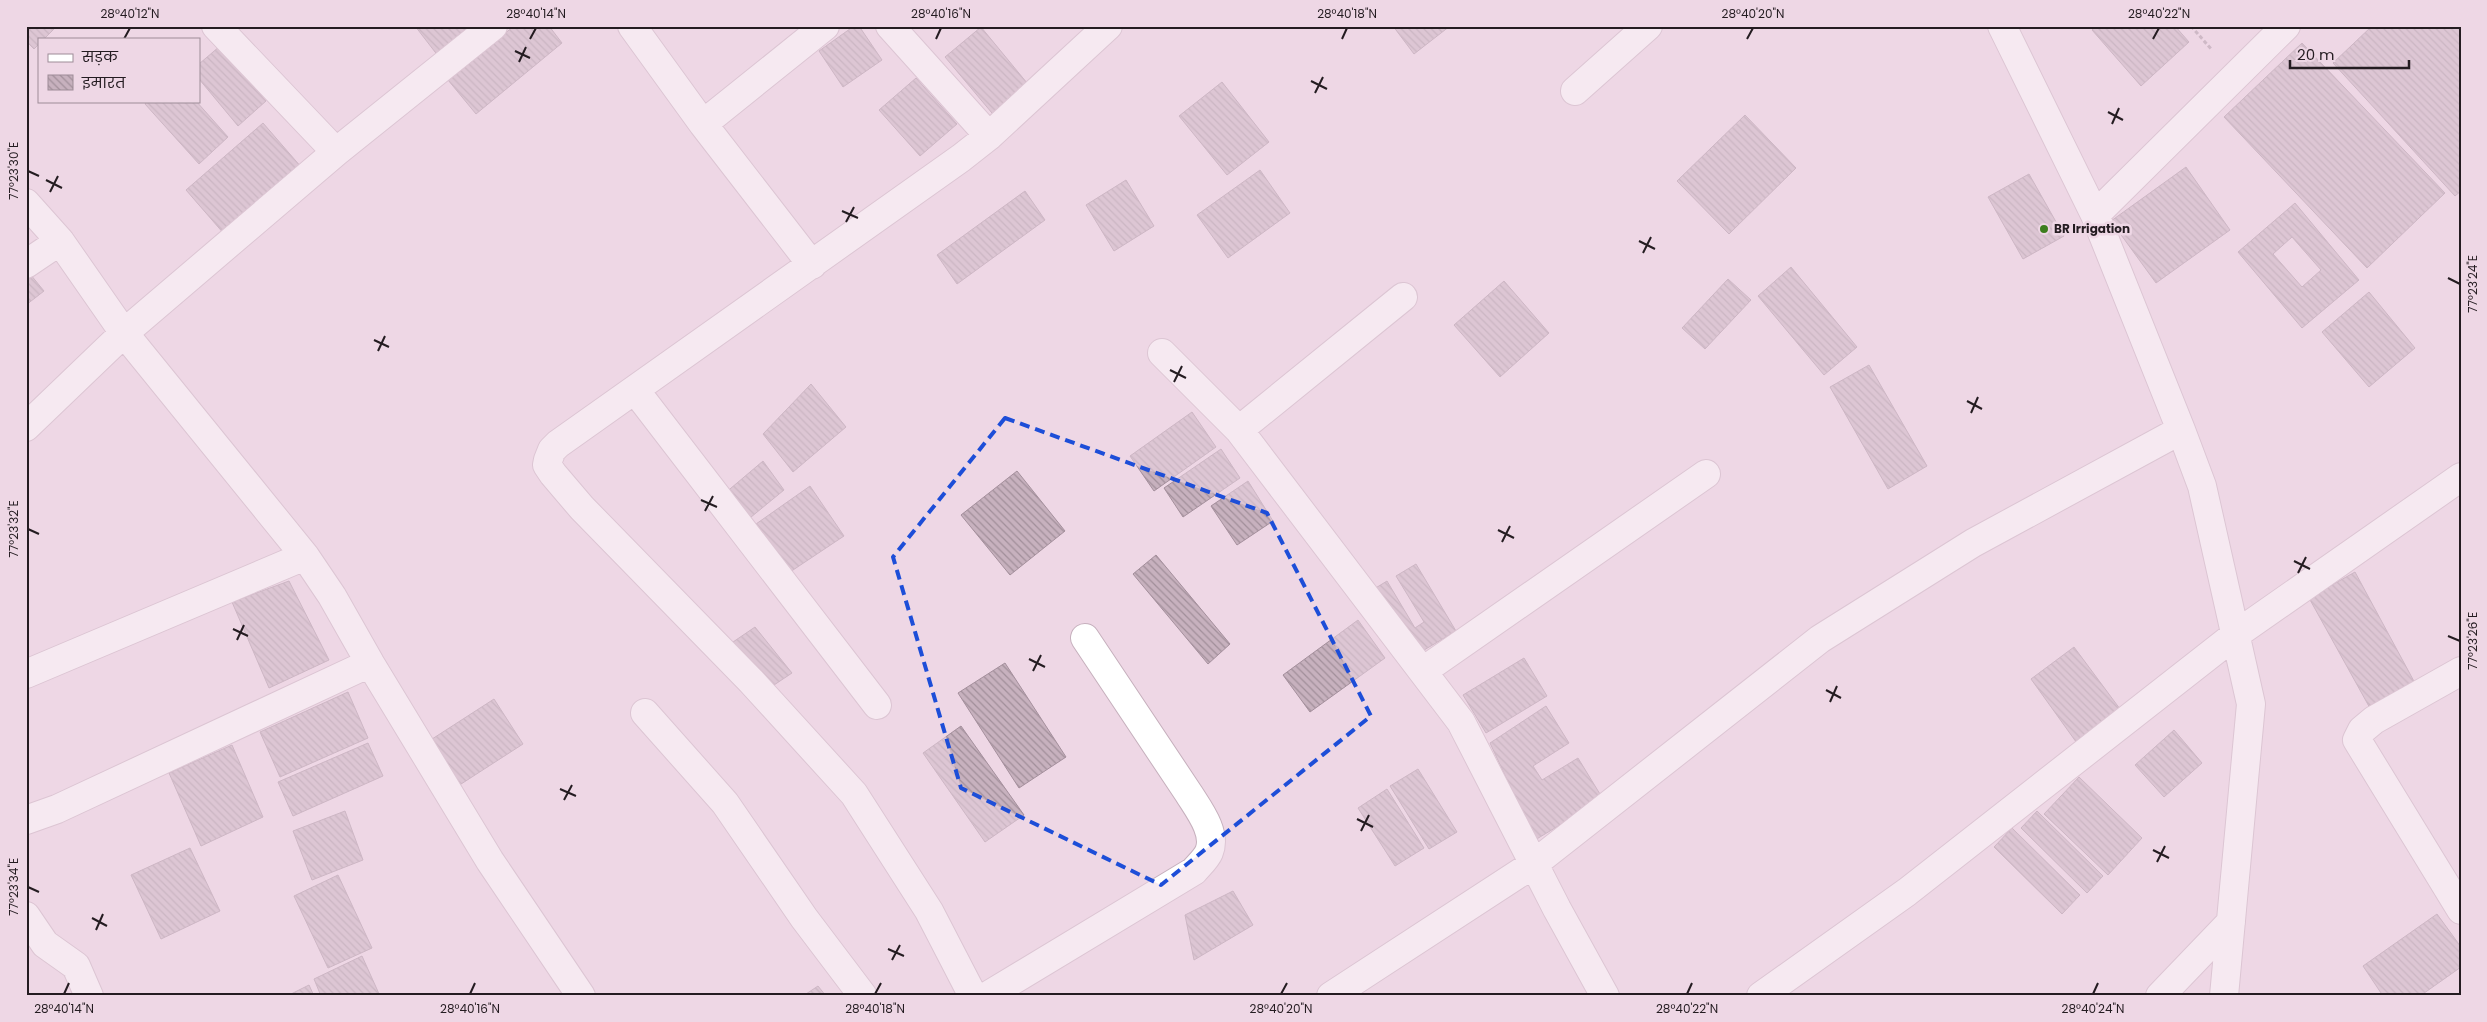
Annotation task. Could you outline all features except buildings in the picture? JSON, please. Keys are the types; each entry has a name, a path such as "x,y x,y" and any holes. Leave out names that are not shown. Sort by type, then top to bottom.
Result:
{"street":[{"path":"216,26 336,152"},
{"path":"26,427 124,333 336,152 493,26"},
{"path":"632,26 703,124 812,265"},
{"path":"703,124 826,26"},
{"path":"890,26 989,136"},
{"path":"973,996 929,912 854,794 751,681 582,508 547,465 549,455 558,444 938,176 989,136 1108,26"},
{"path":"1576,91 1648,26"},
{"path":"2002,26 2095,215 2182,430 2202,486 2251,704 2224,996"},
{"path":"2095,215 2286,26"},
{"path":"26,203 60,241 124,333 305,556 332,596 370,663 490,861 581,996"},
{"path":"26,264 60,241"},
{"path":"1239,430 1404,297"},
{"path":"1162,353 1239,430 1461,722 1557,909 1606,996"},
{"path":"635,390 877,705"},
{"path":"1331,996 1535,863 1820,639 1973,544 2182,430"},
{"path":"1424,671 1706,474"},
{"path":"1761,996 1907,892 2235,635 2461,477"},
{"path":"26,674 305,556"},
{"path":"987,996 1194,871 1209,854 1212,840 1203,816 1085,638"},
{"path":"26,820 57,809 370,663"},
{"path":"2461,671 2374,720 2362,730 2358,740 2461,910"},
{"path":"645,713 725,803 804,918 863,996"},
{"path":"26,916 45,944 76,966 89,996"},
{"path":"2160,996 2231,922"}],"highlighted area":[{"path":"1005,418 1267,513 1371,716 1161,885 961,788 893,557"}],"place":[{"name":"BR Irrigation","path":"2044,229"}]}
